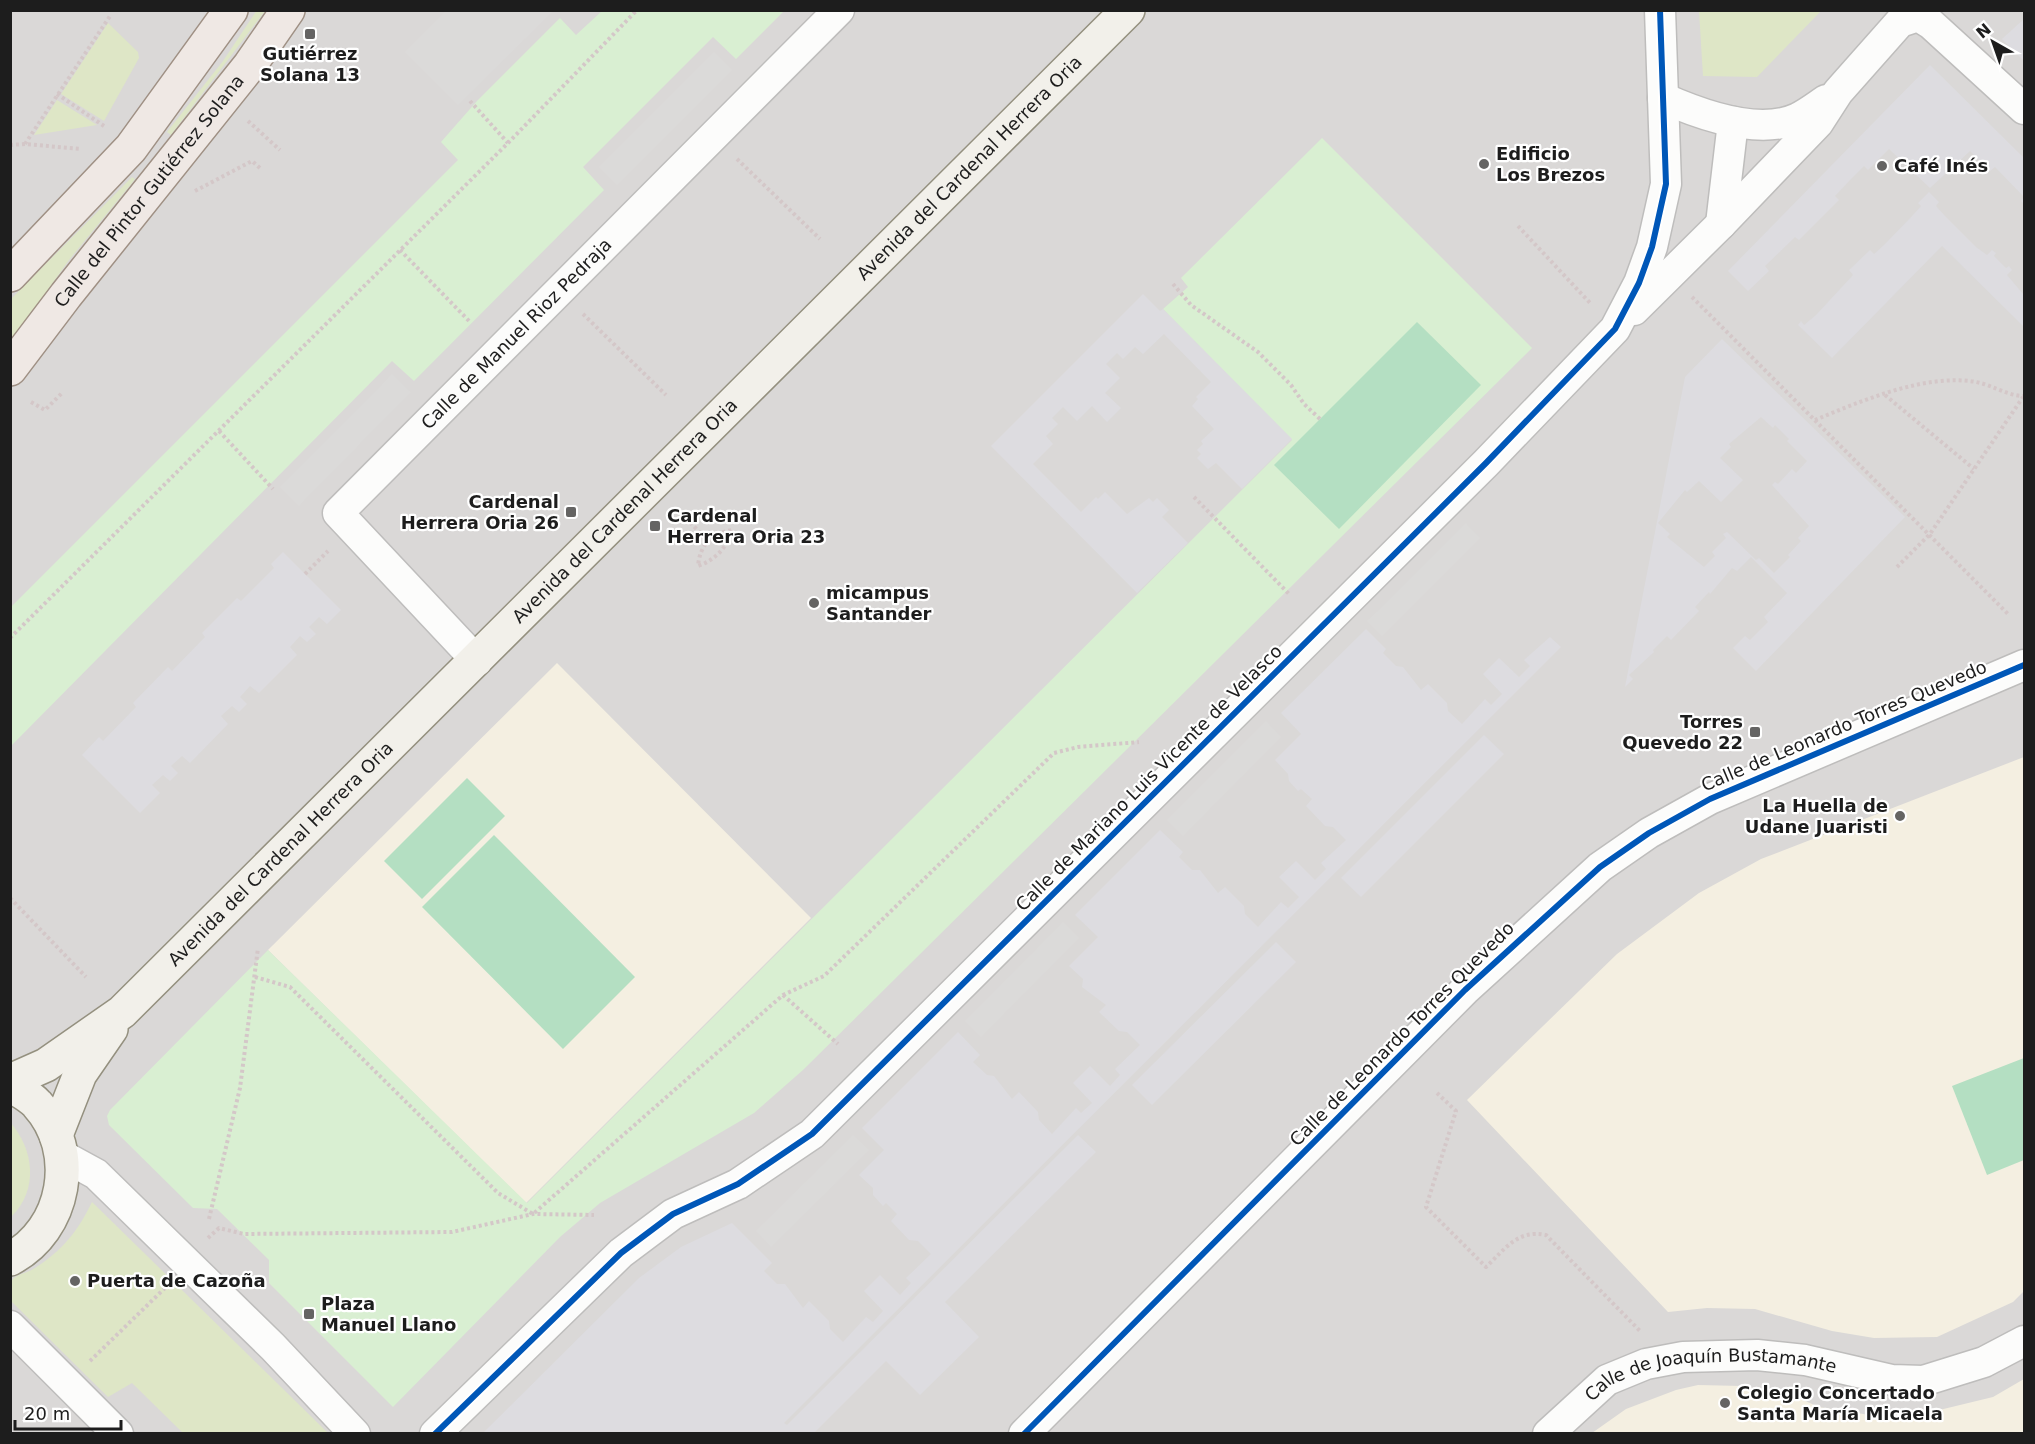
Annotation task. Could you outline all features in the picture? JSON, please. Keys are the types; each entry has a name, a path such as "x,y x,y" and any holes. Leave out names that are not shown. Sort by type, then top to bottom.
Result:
{"main road":[{"path":"10,275 131,148 231,10"},
{"name":"Calle del Pintor Gutiérrez Solana","path":"10,369 73,286 250,65 288,10"},
{"name":"Avenida del Cardenal Herrera Oria","path":"122,1012 477,661 1128,10"},
{"path":"60,1146 37,1104 10,1083 46,1065 122,1012"},
{"path":"10,1259 25,1251 49,1225 62,1192 60,1146 80,1074 122,1012"}],"street":[{"name":"Calle de Manuel Rioz Pedraja","path":"477,661 338,513 839,10"},
{"name":"Calle de Mariano Luis Vicente de Velasco","path":"1615,329 1639,283 1652,247 1666,184 1660,10"},
{"name":"Calle de Mariano Luis Vicente de Velasco","path":"435,1434 621,1252 673,1214 738,1184 812,1134 1486,463 1615,329 1721,224 1818,123 1838,92 1900,22 1918,16 1931,24 2025,109"},
{"name":"Calle de Mariano Luis Vicente de Velasco","path":"1663,98 1697,112 1733,122 1760,124 1797,118 1838,92"},
{"path":"1721,224 1733,122"},
{"name":"Calle de Leonardo Torres Quevedo","path":"1024,1434 1465,990 1600,867 1649,833 1710,800 2025,665"},
{"path":"60,1146 96,1174 273,1347 356,1434"},
{"path":"10,1326 118,1434"},
{"name":"Calle de Joaquín Bustamante","path":"1548,1434 1607,1380 1646,1364 1683,1357 1757,1355 1805,1360 1892,1380 1923,1381 1984,1362 2025,1341"}],"path":[{"path":"10,638 508,143 637,10"},
{"path":"25,144 110,16"},
{"path":"57,94 110,129"},
{"path":"470,101 508,143"},
{"path":"247,120 280,150"},
{"path":"10,145 25,144 91,150"},
{"path":"736,158 820,239"},
{"path":"185,196 252,160 261,169"},
{"path":"1518,226 1591,304"},
{"path":"400,250 471,323"},
{"path":"1173,284 1191,305 1258,352 1291,385 1304,404 1320,419"},
{"path":"1690,294 2009,615"},
{"path":"581,312 666,395"},
{"path":"1815,420 1862,401 1943,381 1976,382 2024,397 1930,534 1897,567"},
{"path":"31,402 45,410 63,392"},
{"path":"1885,395 1974,469"},
{"path":"219,431 273,489"},
{"path":"1194,497 1290,595"},
{"path":"686,518 708,541"},
{"path":"732,530 729,542 720,553 709,562 698,566 699,552 708,541 718,532 732,530"},
{"path":"305,574 332,548"},
{"path":"533,1214 783,995 824,976 1054,753 1078,747 1139,742"},
{"path":"10,898 86,977"},
{"path":"209,1219 240,1088 258,948"},
{"path":"255,976 290,987 498,1193 533,1214"},
{"path":"783,995 838,1044"},
{"path":"1437,1093 1456,1111 1426,1207 1486,1267 1518,1237 1527,1233 1546,1235 1641,1332"},
{"path":"219,1228 244,1234 452,1232 533,1214 594,1215"},
{"path":"89,1362 173,1281"}],"shaded area":[{"path":"11,11 2024,11 2024,1433 11,1433"},
{"path":"446,11 553,11 458,105 405,52"},
{"path":"2024,19 2024,61 2002,39"},
{"path":"714,52 732,70 617,185 599,167"},
{"path":"1930,65 2024,158 2024,197 1995,167 1990,171 1970,151 1930,188 1889,149 1868,170 1864,166 1850,180 1835,196 1839,200 1799,240 1795,237 1765,266 1769,271 1748,291 1728,271"},
{"path":"1929,192 1939,202 1936,206 1976,247 1987,255 1992,250 1996,253 1994,256 2006,268 2009,266 2012,270 2007,275 2024,295 2024,327 1942,246 1832,358 1798,325 1801,321 1804,325 1816,315 1853,275 1849,270 1870,250 1874,254 1884,245 1921,206 1918,203"},
{"path":"1143,294 1160,311 1163,309 1292,439 1242,489 1216,463 1208,469 1197,458 1201,454 1197,450 1203,444 1201,441 1214,429 1192,406 1198,399 1196,397 1211,382 1164,334 1143,354 1135,347 1123,359 1117,353 1106,364 1120,378 1105,393 1121,408 1107,422 1092,406 1077,421 1063,407 1052,418 1058,424 1046,436 1053,444 1033,464 1081,512 1096,497 1098,499 1105,492 1127,514 1149,498 1153,502 1157,498 1169,510 1162,517 1188,543 1137,593 991,446"},
{"path":"1722,339 1905,517 1756,671 1733,648 1745,636 1750,640 1768,622 1764,617 1787,593 1751,557 1737,571 1732,568 1710,594 1709,592 1695,607 1699,611 1671,640 1667,636 1653,650 1654,652 1629,675 1633,679 1625,687 1685,377","holes":["1761,417 1773,428 1775,425 1807,461 1796,473 1792,469 1778,484 1775,482 1772,485 1809,526 1798,538 1801,541 1788,555 1790,557 1774,573 1759,558 1756,560 1727,532 1723,534 1726,538 1712,552 1715,556 1704,567 1667,537 1670,534 1658,523 1685,490 1687,492 1699,481 1721,502 1743,480 1720,458 1731,447 1729,444"]},
{"path":"392,374 411,392 299,506 280,487"},
{"path":"1466,523 1480,538 1382,636 1367,621"},
{"path":"283,552 341,610 327,624 319,617 309,627 316,634 307,642 300,636 290,647 297,655 259,693 250,686 240,697 247,704 239,712 232,706 221,716 228,724 190,763 182,756 171,766 178,773 170,781 163,775 152,785 160,793 140,813 82,755 99,737 103,741 136,707 133,703 168,667 172,671 205,637 202,633 237,598 241,601 274,568 271,564"},
{"path":"1366,629 1386,649 1383,653 1396,666 1403,667 1421,690 1428,684 1447,703 1448,711 1462,724 1485,699 1491,705 1502,694 1483,674 1499,658 1519,677 1530,666 1524,660 1550,637 1561,647 784,1423 787,1425 1078,1135 1096,1152 945,1302 979,1337 920,1395 886,1361 814,1433 483,1433 639,1278 681,1247 732,1223 772,1263 764,1271 777,1284 785,1284 803,1308 809,1301 829,1321 830,1329 843,1342 866,1317 873,1322 883,1311 864,1291 880,1275 900,1295 911,1283 906,1278 931,1254 918,1241 909,1240 891,1221 897,1214 886,1203 883,1206 873,1195 873,1188 859,1175 884,1150 862,1128 958,1032 980,1055 973,1062 987,1075 994,1076 1012,1099 1019,1092 1038,1112 1039,1120 1052,1134 1076,1108 1081,1113 1092,1103 1073,1083 1090,1066 1110,1086 1120,1075 1115,1069 1140,1045 1127,1032 1119,1031 1099,1012 1106,1005 1082,987 1083,979 1069,966 1098,937 1075,915 1160,830 1183,852 1179,857 1192,870 1200,870 1218,893 1225,887 1244,906 1245,914 1258,927 1281,902 1288,908 1299,897 1279,877 1296,861 1315,880 1326,869 1321,863 1346,840 1333,827 1325,826 1306,806 1312,799 1301,789 1298,791 1289,781 1288,774 1275,760 1301,734 1281,713"},
{"path":"557,663 811,918 526,1203 268,950"},
{"path":"1266,721 1281,737 1183,836 1167,820"},
{"path":"1484,735 1504,754 1361,897 1341,878"},
{"path":"2024,757 2024,1291 2013,1302 1937,1337 1874,1338 1832,1331 1755,1309 1707,1308 1668,1312 1467,1100 1617,954 1699,893 1761,859"},
{"path":"1063,922 1079,938 981,1037 965,1021"},
{"path":"1276,942 1296,962 1152,1105 1132,1085"},
{"path":"853,1135 869,1150 771,1247 756,1231"},
{"name":"Colegio Concertado Santa María Micaela","path":"2024,1379 2024,1433 1592,1433 1626,1409 1676,1390 1698,1385 1742,1386 1789,1394 1819,1407 1876,1416 1927,1413 1993,1397"}],"green space":[{"path":"257,10 265,11 171,135 167,132 223,61"},
{"path":"1699,10 1821,11 1757,77 1703,76"},
{"path":"602,11 784,11 736,59 713,37 583,167 604,190 414,381 392,361 11,746 11,607 458,160 441,142 477,101 560,18 576,35"},
{"path":"108,23 138,52 139,58 104,121 61,94"},
{"path":"57,100 97,125 34,135"},
{"path":"1322,138 1532,348 803,1070 754,1113 600,1203 560,1237 393,1407 269,1283 269,1260 217,1209 193,1208 109,1125 107,1116 110,1110 268,950 527,1203 1292,440 1163,309 1188,287 1181,278"},
{"path":"132,177 135,179 69,260 11,342 11,299"},
{"path":"1417,322 1481,385 1339,529 1274,465"},
{"path":"467,778 505,816 422,899 384,861"},
{"path":"494,835 635,977 563,1049 422,907"},
{"path":"2024,1058 2024,1160 1987,1175 1952,1086"},
{"path":"10,1122 24,1144 30,1170 26,1195 11,1217"},
{"path":"92,1202 328,1433 183,1433 132,1383 108,1397 11,1301 10,1292 14,1278 45,1261 68,1240"}],"cycle path":[{"path":"435,1434 621,1253 673,1214 738,1184 812,1134 1486,463 1615,329 1639,283 1652,247 1666,184 1660,10"},
{"path":"1024,1434 1465,990 1600,867 1649,833 1710,799 2024,665"}],"place":[{"name":"Gutiérrez Solana 13","path":"310,34"},
{"name":"Edificio Los Brezos","path":"1484,164"},
{"name":"Café Inés","path":"1882,166"},
{"name":"Cardenal Herrera Oria 26","path":"571,512"},
{"name":"Cardenal Herrera Oria 23","path":"655,526"},
{"name":"micampus Santander","path":"814,603"},
{"name":"Torres Quevedo 22","path":"1755,732"},
{"name":"La Huella de Udane Juaristi","path":"1900,816"},
{"name":"Puerta de Cazoña","path":"75,1281"},
{"name":"Plaza Manuel Llano","path":"309,1314"},
{"name":"Colegio Concertado Santa María Micaela","path":"1725,1403"}]}
